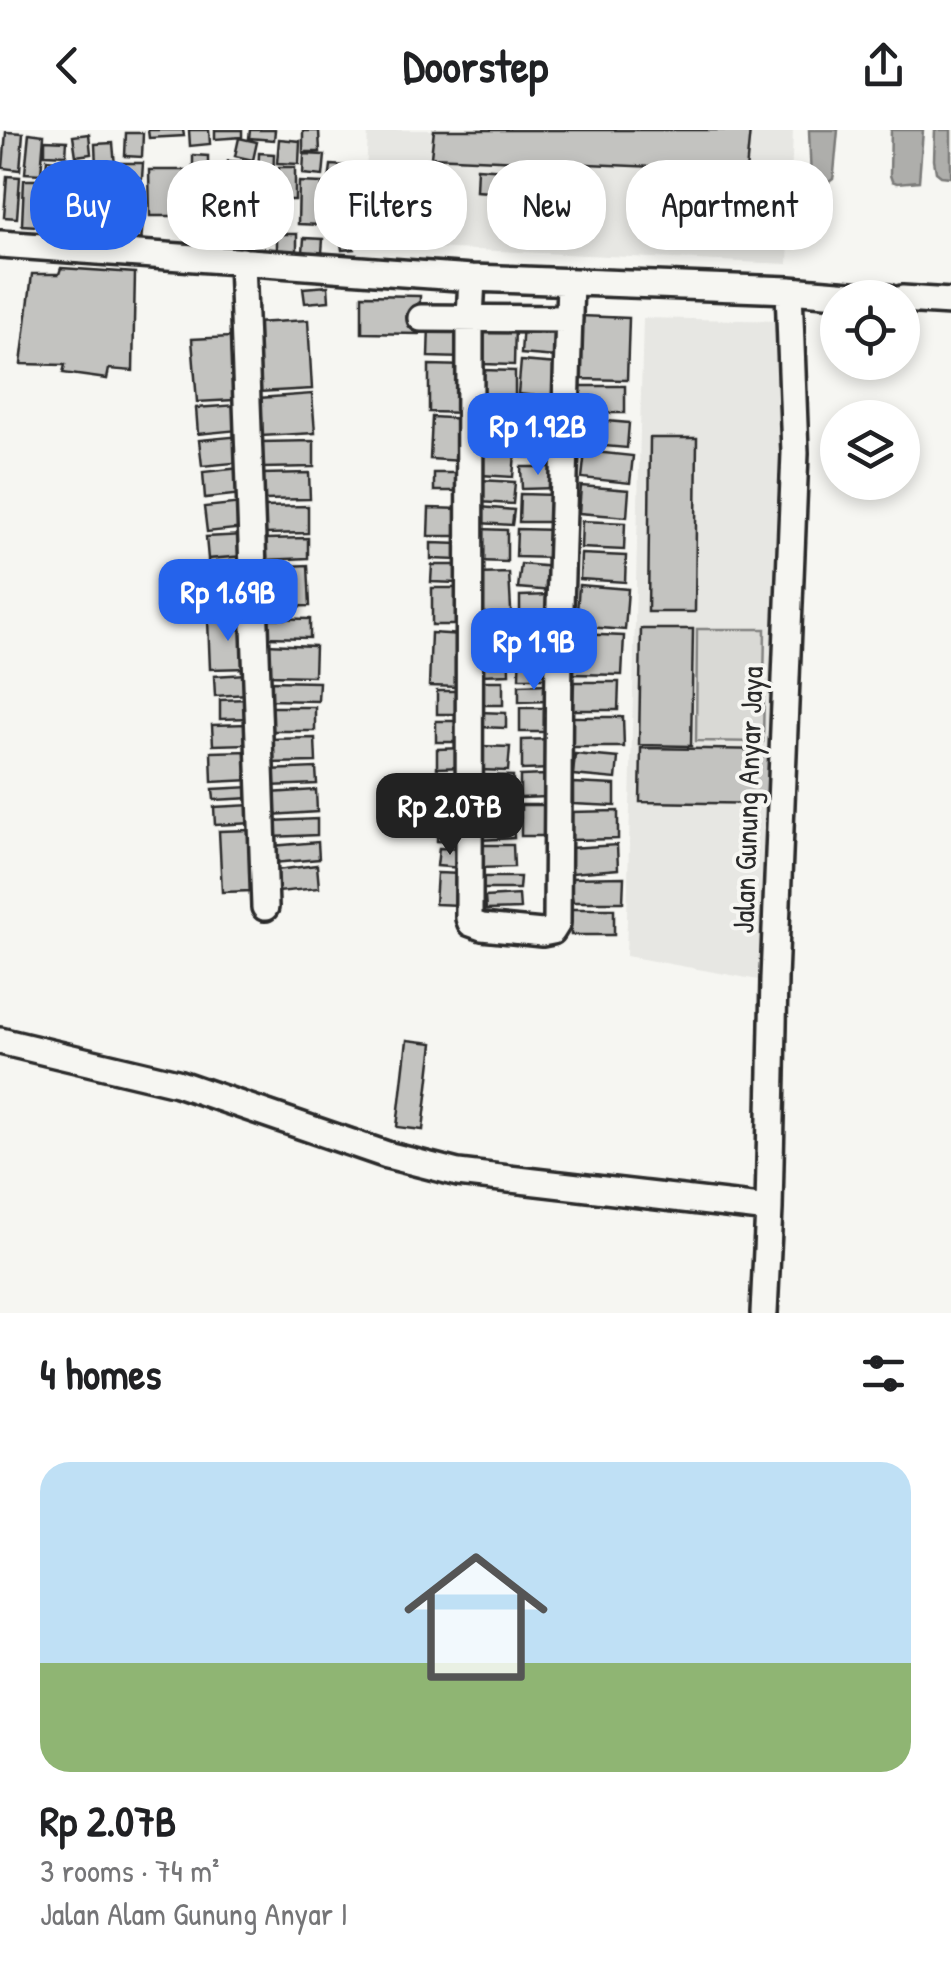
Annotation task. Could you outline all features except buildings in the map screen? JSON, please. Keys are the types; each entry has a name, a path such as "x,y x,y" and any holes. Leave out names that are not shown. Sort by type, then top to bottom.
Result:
{"street":[{"path":"0,244 472,278 820,293"},
{"path":"242,261 264,907"},
{"path":"472,278 469,918 482,927 542,933 552,932 557,923 559,639 570,282"},
{"name":"Jalan Gunung Anyar Jaya","path":"764,1313 795,452 789,290"},
{"path":"920,299 951,302"},
{"path":"421,318 569,319"},
{"path":"0,1041 177,1084 387,1155 458,1172 769,1208"}],"shaded area":[{"path":"368,130 793,130 792,160 626,160 626,250 789,250 788,264 467,250 467,160 367,160"},
{"path":"809,130 838,130 833,179 833,160 810,160"},
{"path":"891,130 923,130 919,181 892,181"},
{"path":"935,130 951,130 951,177 936,172"},
{"path":"643,318 783,321 780,657 764,981 626,956"},
{"path":"697,629 765,629 763,742 696,741"}]}
